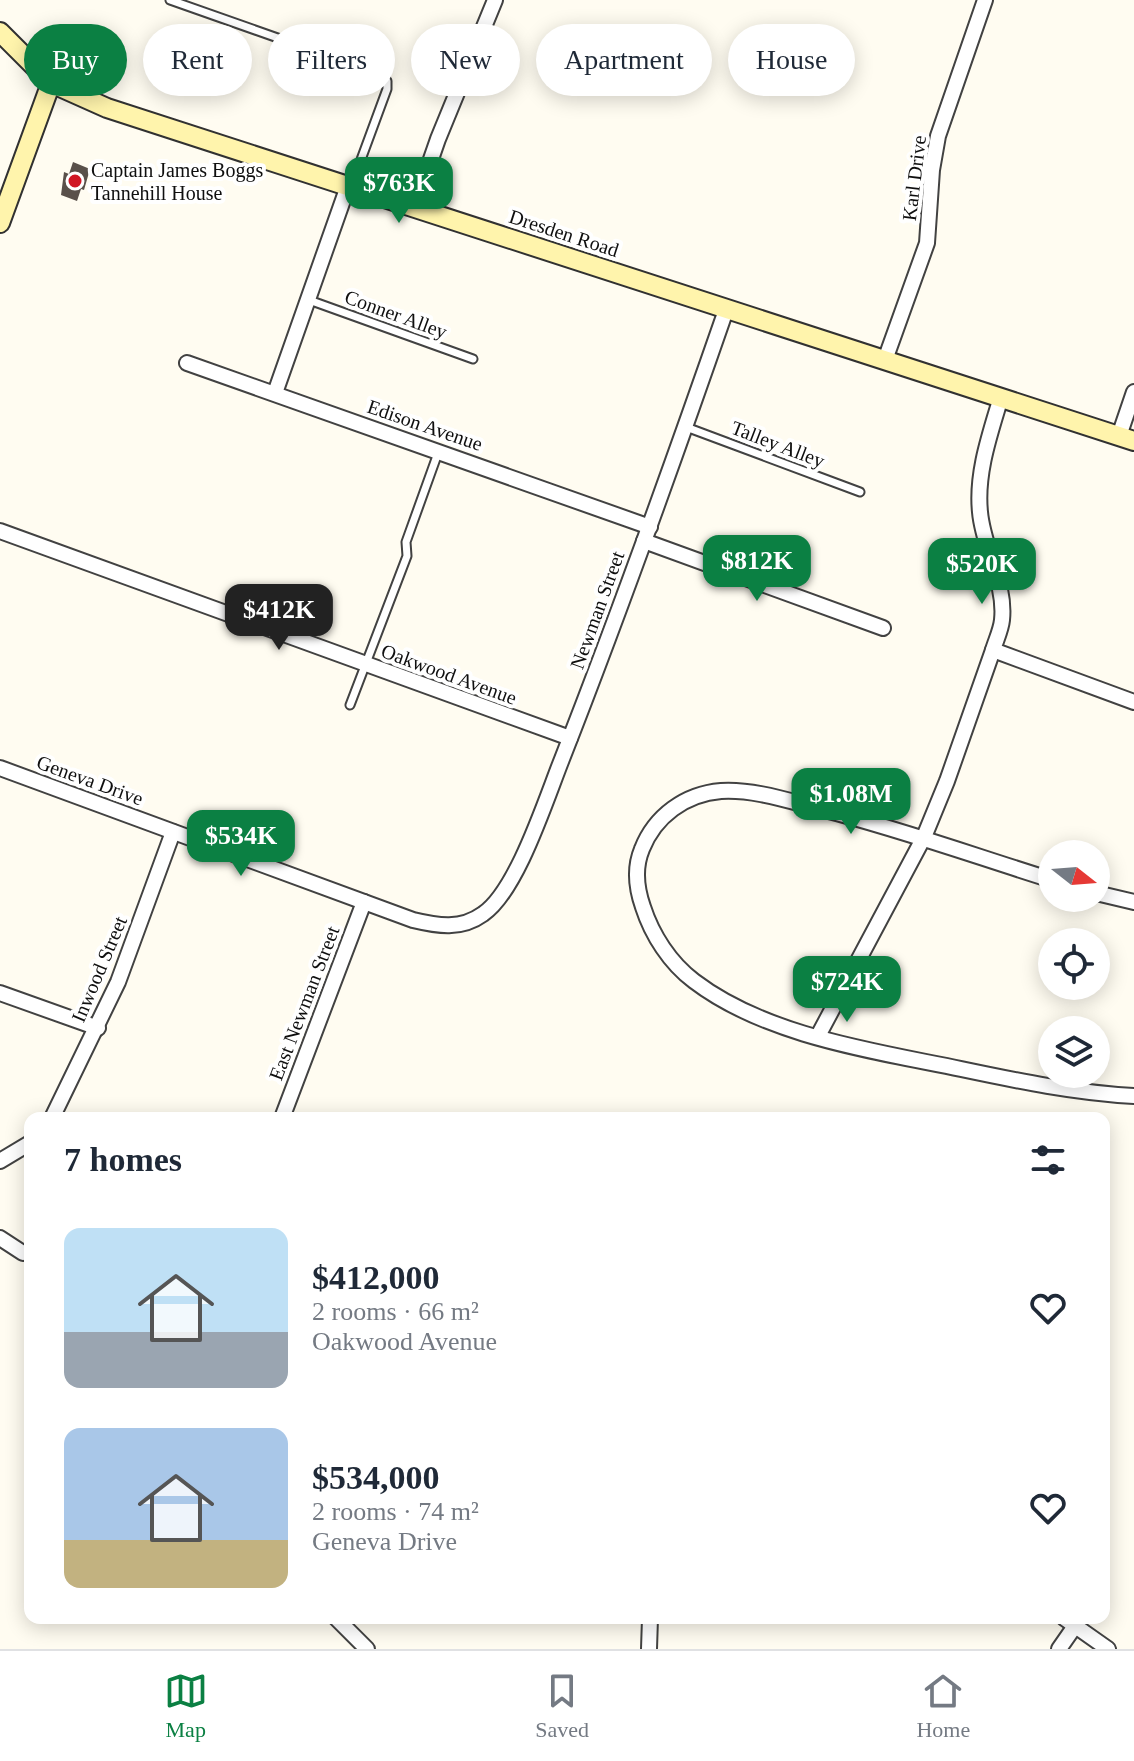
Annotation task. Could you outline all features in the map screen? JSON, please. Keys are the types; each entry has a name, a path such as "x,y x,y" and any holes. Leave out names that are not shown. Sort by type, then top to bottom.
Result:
{"street":[{"path":"414,208 438,139 495,0"},
{"name":"Karl Drive","path":"885,360 927,243 932,170 938,136 985,0"},
{"name":"Dresden Road","path":"0,32 24,56"},
{"path":"0,223 46,96"},
{"name":"Dresden Road","path":"80,96 107,108 1126,439"},
{"path":"275,393 350,187"},
{"name":"Newman Street","path":"483,914 497,901 519,860 570,738 647,534 726,310"},
{"name":"Edison Avenue","path":"187,363 438,453 883,628"},
{"path":"1126,439 1134,392"},
{"path":"818,1036 924,837 951,770 1002,620 1000,593 984,535 979,491 1001,397"},
{"name":"Oakwood Avenue","path":"0,531 570,738"},
{"path":"993,650 1134,702"},
{"name":"Geneva Drive","path":"0,768 394,914 443,926 463,925 483,914"},
{"path":"1038,875 924,837 768,796 719,791 689,799 674,807 647,837 636,872 638,894 658,941 681,969 712,994 758,1017 882,1054 1011,1080 1134,1096"},
{"name":"Inwood Street","path":"55,1112 98,1028 134,941 173,832"},
{"path":"1110,896 1134,902"},
{"name":"East Newman Street","path":"284,1112 364,902"},
{"path":"0,993 98,1028"},
{"path":"0,1161 24,1147"},
{"path":"0,1238 23,1253"},
{"path":"342,1624 367,1649"},
{"path":"649,1649 650,1624"},
{"path":"1059,1649 1068,1624"},
{"path":"1072,1624 1108,1649"}],"lane":[{"path":"170,0 380,74 387,81 387,89 350,187"},
{"name":"Conner Alley","path":"308,299 473,359"},
{"name":"Talley Alley","path":"685,427 860,492"},
{"path":"350,705 407,556 406,542 438,453"}],"building":[{"name":"Captain James Boggs Tannehill House","path":"73,162 90,169 77,201 61,195 64,172 69,174"}],"place":[{"name":"Captain James Boggs Tannehill House","path":"75,181"}]}
